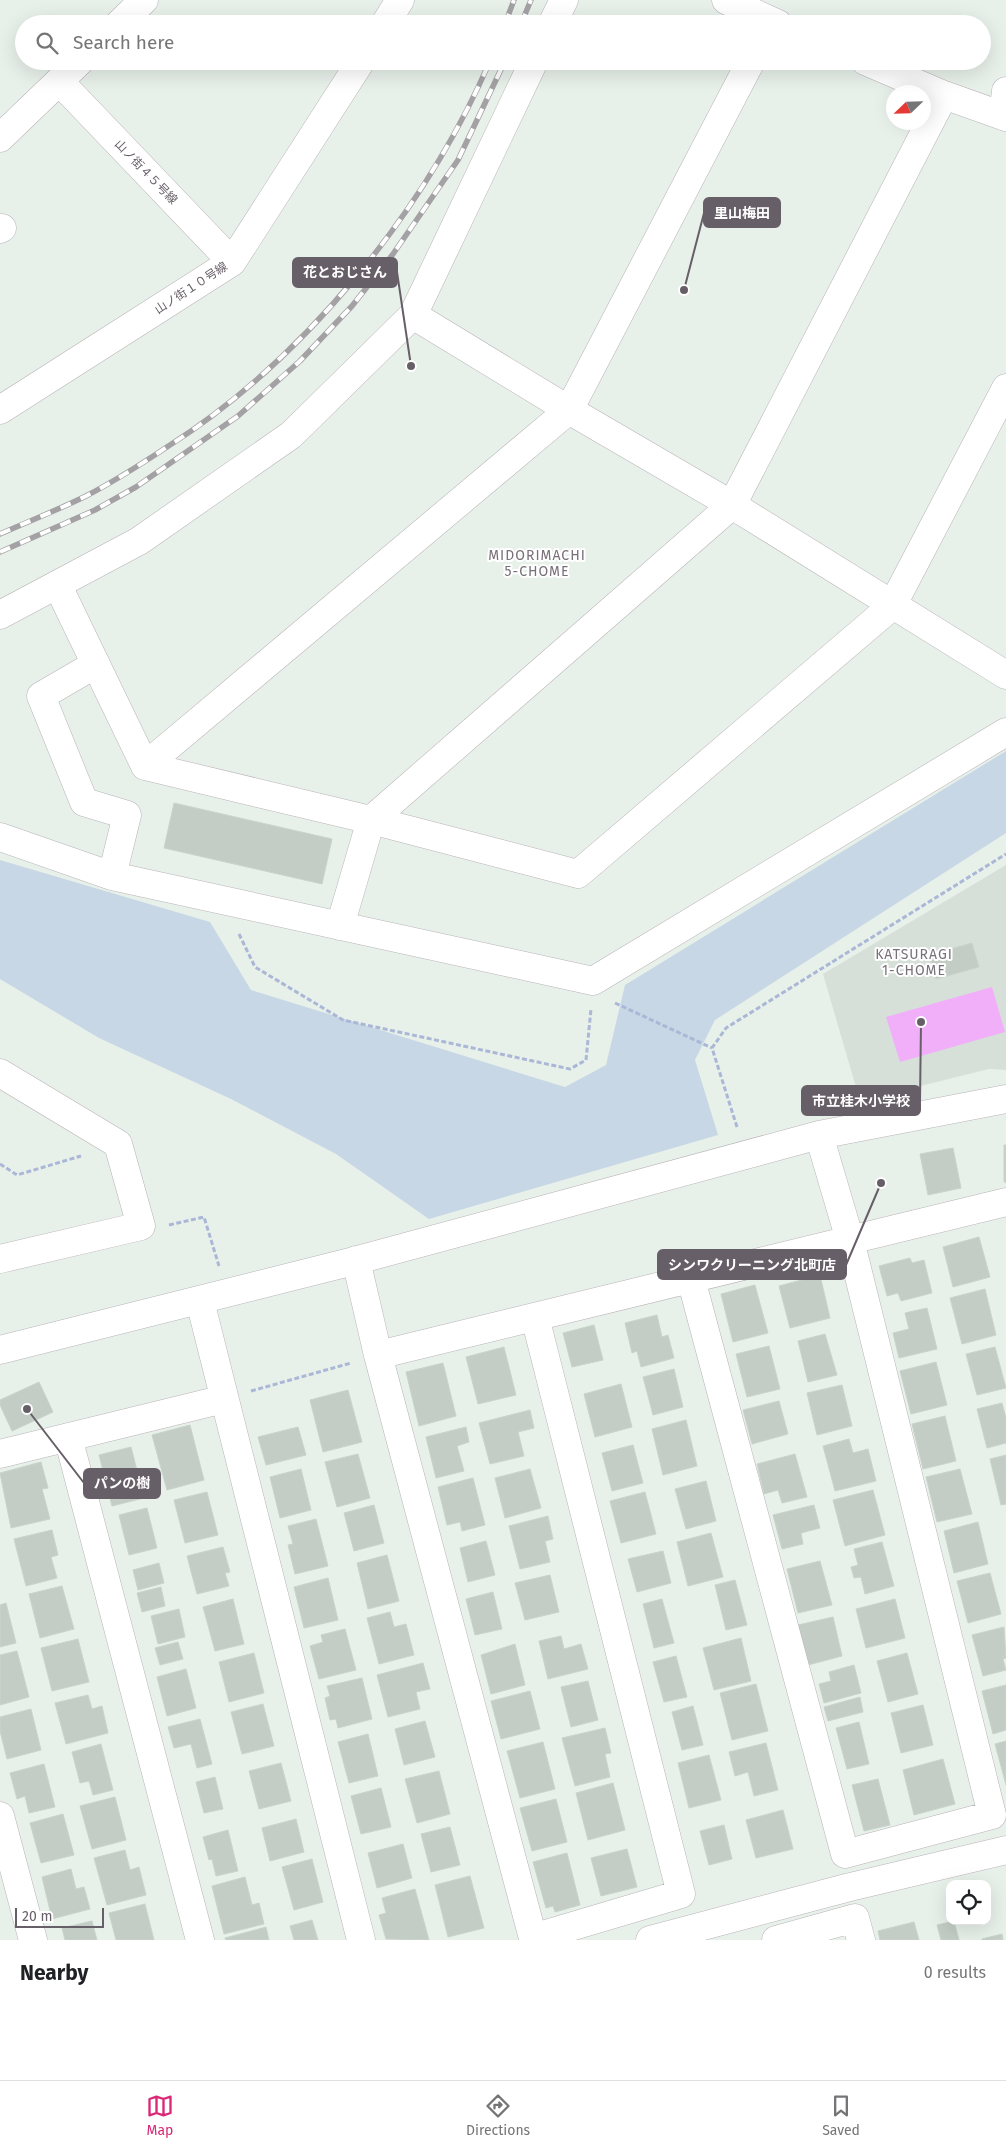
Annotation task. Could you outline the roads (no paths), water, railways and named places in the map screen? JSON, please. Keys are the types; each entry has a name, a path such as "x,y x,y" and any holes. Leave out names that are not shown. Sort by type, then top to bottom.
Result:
{"street":[{"path":"128,15 144,0"},
{"path":"391,15 400,0"},
{"path":"556,15 564,0"},
{"path":"726,0 757,15"},
{"path":"0,138 71,70"},
{"name":"山ノ街１０号線","path":"0,410 232,262 355,70"},
{"path":"0,615 58,586 139,541 291,435 413,315 530,70"},
{"path":"146,766 569,410 745,70"},
{"path":"886,70 944,95 1005,108"},
{"name":"山ノ街４５号線","path":"59,82 232,262"},
{"path":"340,926 371,820 732,505 944,95"},
{"path":"413,315 569,410 732,505 1006,675"},
{"path":"146,766 371,820 578,874 892,606 1006,388"},
{"path":"58,586 146,766"},
{"path":"96,664 41,696 84,802 127,816 112,876"},
{"path":"0,837 112,876 593,980 1006,732"},
{"path":"0,1074 118,1144 141,1226 0,1259"},
{"path":"0,1350 356,1260 819,1135 1006,1099"},
{"path":"692,1279 845,1854 992,1815 850,1240 819,1135"},
{"path":"378,1355 1006,1204"},
{"path":"356,1260 378,1355 533,1938 681,1894 535,1317"},
{"path":"200,1300 361,1940"},
{"path":"0,1454 224,1399"},
{"path":"68,1438 200,1940"},
{"path":"0,1816 33,1940"},
{"path":"650,1940 850,1887 1006,1850"},
{"path":"776,1940 855,1918 861,1940"}],"railway":[{"path":"508,15 514,0"},
{"path":"525,15 531,0"},
{"path":"0,534 75,501 129,472 220,410 268,369 314,324 357,276 396,225 432,171 463,116 486,70"},
{"path":"0,552 95,510 136,487 238,416 300,361 352,306 393,254 458,160 501,70"}],"place":[{"name":"里山梅田","path":"684,290"},
{"name":"花とおじさん","path":"411,366"},
{"name":"市立桂木小学校","path":"921,1022"},
{"name":"シンワクリーニング北町店","path":"881,1183"},
{"name":"パンの樹","path":"27,1409"}],"district":[{"name":"MIDORIMACHI 5-CHOME","path":"537,564"},
{"name":"KATSURAGI 1-CHOME","path":"914,962"}]}
